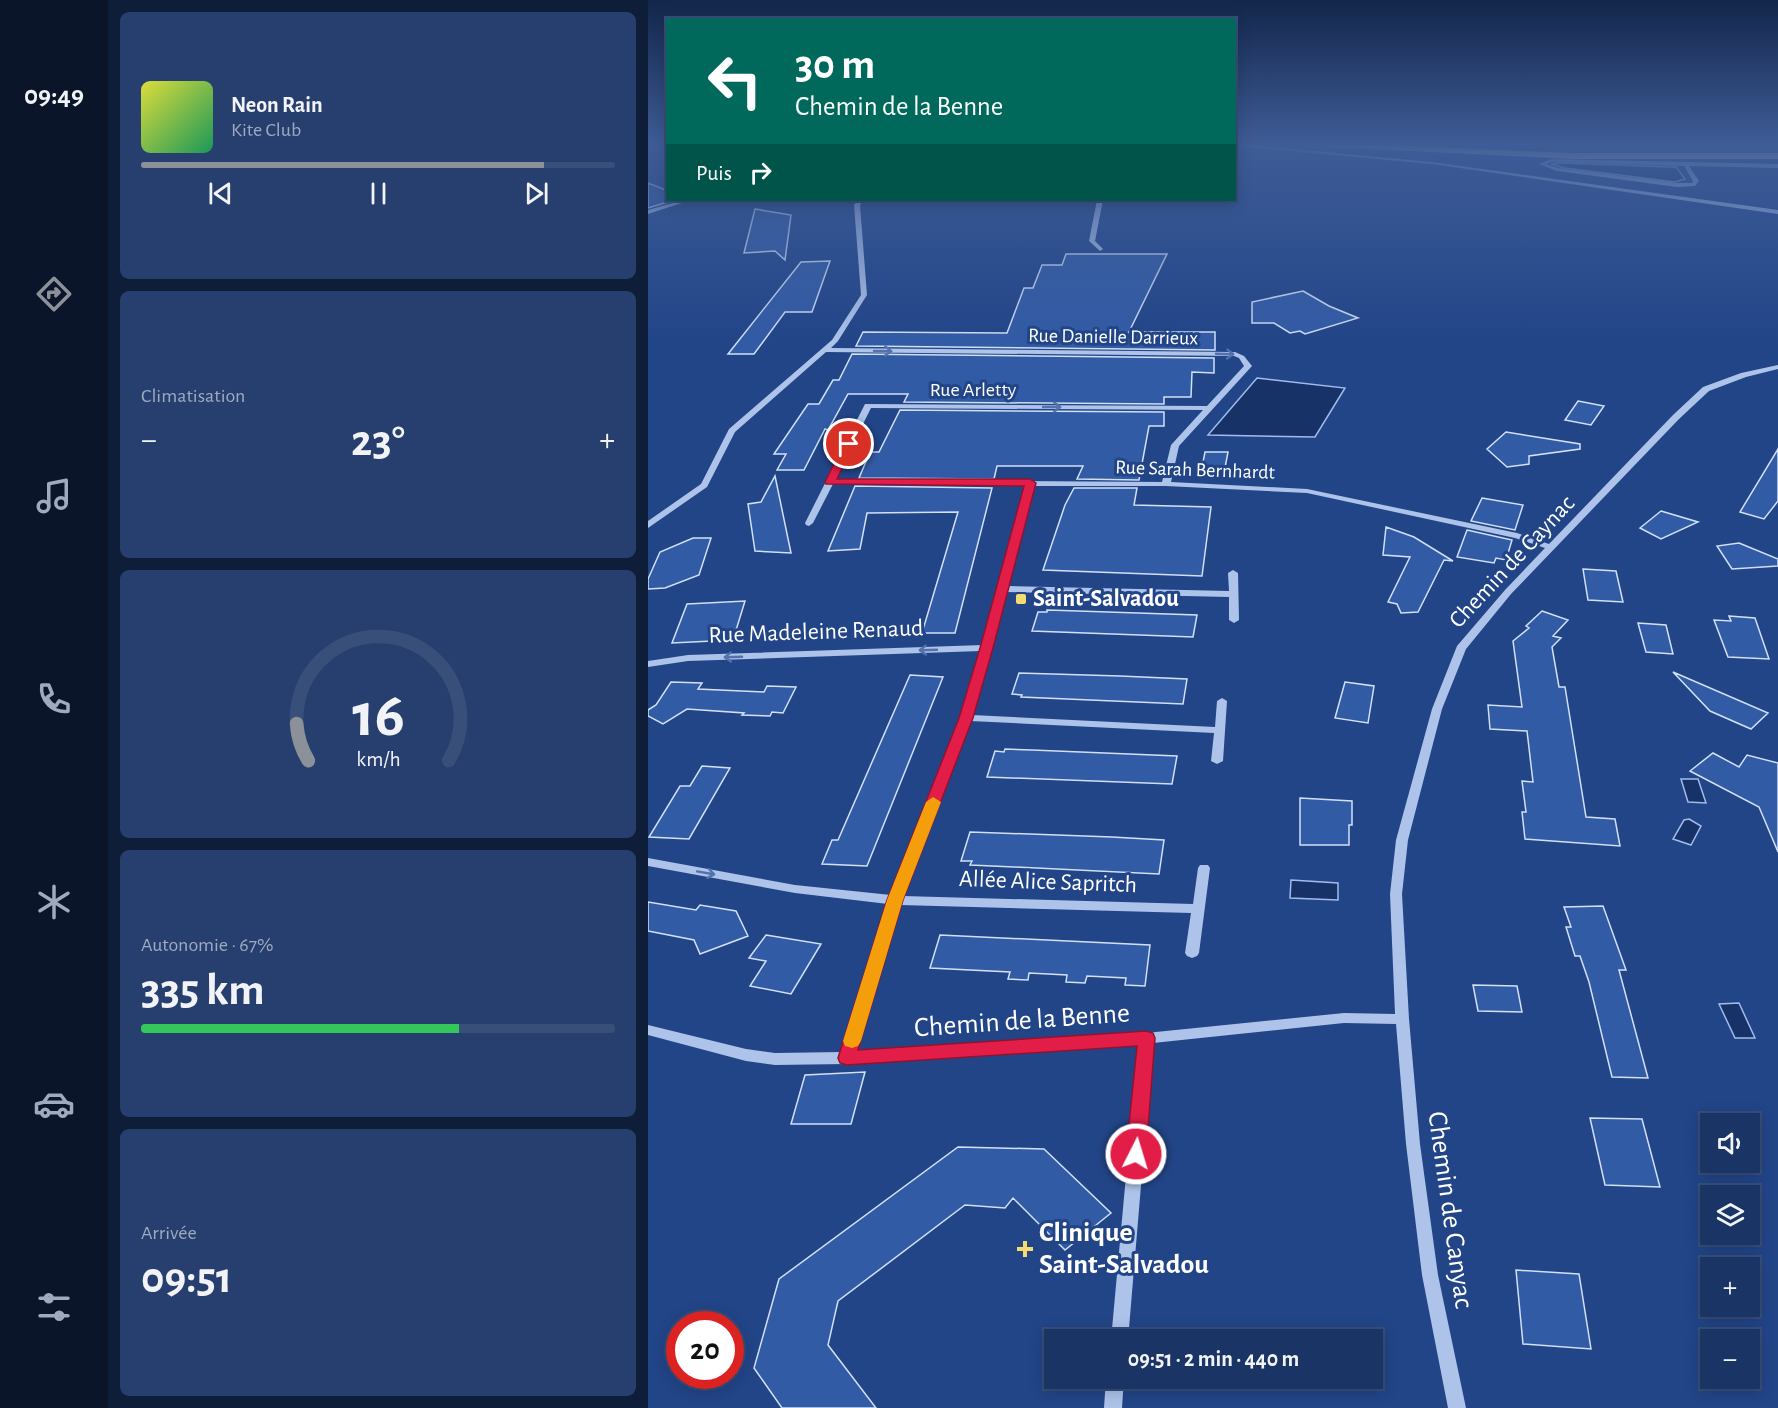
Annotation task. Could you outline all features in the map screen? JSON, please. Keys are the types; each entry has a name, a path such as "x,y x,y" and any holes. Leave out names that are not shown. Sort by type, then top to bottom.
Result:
{"street":[{"path":"648,525 704,485 732,430 835,341 864,295 857,211"},
{"path":"1098,211 1092,241 1100,249"},
{"name":"Rue Danielle Darrieux","path":"825,350 1235,354 1242,357 1248,366 1175,445 1166,484"},
{"name":"Chemin de Caynac","path":"1402,1018 1396,894 1402,840 1437,709 1461,648 1508,592 1676,417 1706,389 1744,375 1778,367"},
{"name":"Rue Arletty","path":"809,524 868,406 1210,408"},
{"name":"Rue Sarah Bernhardt","path":"830,482 1166,484 1307,491 1517,536 1552,548"},
{"path":"847,1058 895,900 966,718 987,648 1030,483"},
{"path":"1233,573 1234,620"},
{"path":"1003,589 1234,594"},
{"name":"Rue Madeleine Renaud","path":"648,664 688,658 987,648"},
{"path":"1217,761 1222,700"},
{"path":"966,718 1219,730"},
{"path":"648,862 795,889 895,900"},
{"path":"1192,953 1203,868"},
{"name":"Allée Alice Sapritch","path":"895,900 1199,909"},
{"name":"Chemin de la Benne","path":"648,1030 746,1055 776,1059 847,1058 1146,1038 1344,1018 1402,1018"},
{"name":"Chemin de Canyac","path":"1402,1018 1413,1144 1430,1275 1457,1408"},
{"path":"1120,1329 1146,1038"},
{"path":"1113,1408 1114,1389"}],"water":[{"path":"1257,378 1345,388 1315,437 1208,435"},
{"path":"1681,779 1698,779 1706,803 1688,802"},
{"path":"1689,819 1701,826 1691,845 1673,839 1684,820"},
{"path":"1291,880 1338,883 1338,900 1290,898"},
{"path":"1739,1003 1755,1038 1735,1038 1719,1004"}],"building":[{"path":"755,211 791,215 785,260 775,251 744,253"},
{"path":"1066,254 1167,254 1129,332 1215,332 1215,350 856,346 863,332 1007,333 1024,288 1033,288 1042,265 1062,265"},
{"path":"830,261 812,312 785,312 754,354 728,354 801,262"},
{"path":"1303,291 1329,306 1358,318 1305,334 1300,331 1290,333 1274,323 1252,323 1252,302"},
{"path":"852,354 1214,358 1214,373 1192,372 1191,397 1164,397 1164,404 904,402 908,394 848,394 828,430 825,429 804,470 777,470 786,454 774,454 808,404 819,404 833,380 839,380"},
{"path":"1578,401 1604,406 1591,425 1565,420"},
{"path":"900,410 1164,412 1164,426 1149,426 1139,480 1077,479 1083,466 997,466 994,479 859,478 870,452 879,452"},
{"path":"1506,432 1580,444 1580,449 1529,456 1529,464 1507,467 1487,449"},
{"path":"1778,449 1778,501 1764,519 1740,512"},
{"path":"1205,452 1228,452 1224,473 1201,472"},
{"path":"775,476 791,553 755,551 748,504 761,502"},
{"path":"855,486 992,488 955,633 922,633 958,512 867,513 860,549 828,551"},
{"path":"1074,488 1137,488 1134,505 1211,507 1202,576 1043,570 1065,505"},
{"path":"1482,498 1523,505 1515,530 1471,521"},
{"path":"1661,511 1698,522 1661,539 1640,528"},
{"path":"1386,527 1414,537 1453,561 1444,560 1418,612 1401,613 1397,604 1388,602 1410,557 1383,555"},
{"path":"1467,530 1512,540 1506,560 1496,558 1494,563 1457,557"},
{"path":"693,538 711,538 699,575 665,588 648,589 648,579 660,552"},
{"path":"1739,543 1778,559 1778,566 1732,569 1717,546"},
{"path":"1583,569 1616,571 1623,602 1588,600"},
{"path":"745,601 733,640 672,643 687,604"},
{"path":"1047,610 1197,615 1193,637 1032,631 1038,612 1047,612"},
{"path":"1542,611 1568,620 1553,636 1561,638 1552,647 1559,687 1565,687 1586,817 1615,819 1620,846 1525,839 1522,812 1526,812 1522,781 1533,782 1527,731 1490,729 1488,705 1522,707 1513,641 1529,628 1526,626"},
{"path":"1729,616 1755,618 1769,659 1728,657 1714,620 1731,621"},
{"path":"1638,623 1666,625 1673,654 1646,652"},
{"path":"1673,672 1768,713 1751,729 1710,711"},
{"path":"1019,673 1187,679 1183,704 1021,697 1022,695 1012,694"},
{"path":"910,675 943,677 867,866 822,864 832,840 838,840"},
{"path":"671,682 702,683 698,689 764,692 767,686 796,687 783,713 772,712 770,716 742,715 744,713 687,709 663,724 648,716 648,710 656,705"},
{"path":"1345,682 1374,686 1368,723 1335,718"},
{"path":"1005,749 1177,756 1172,784 987,777 995,751 1004,752"},
{"path":"1713,753 1739,767 1747,755 1778,763 1778,852 1759,807 1690,771"},
{"path":"702,766 730,768 689,839 649,837 680,786 690,786"},
{"path":"1300,798 1352,801 1349,845 1300,845"},
{"path":"970,832 1164,840 1159,874 970,865 972,861 961,861"},
{"path":"648,902 696,910 700,905 736,911 748,936 700,954 694,940 648,931"},
{"path":"1603,906 1626,970 1619,970 1648,1078 1612,1077 1589,982 1580,956 1575,956 1566,927 1571,927 1564,907"},
{"path":"766,935 821,944 791,994 750,986 766,961 749,958"},
{"path":"940,935 1150,945 1145,986 1125,985 1126,978 1087,976 1085,983 1066,982 1067,975 1029,973 1028,980 1008,979 1010,972 930,968"},
{"path":"1473,985 1517,986 1522,1012 1478,1011"},
{"path":"865,1072 851,1124 791,1124 805,1075"},
{"path":"1590,1118 1642,1119 1660,1187 1605,1185"},
{"path":"958,1147 1044,1149 1111,1213 1065,1250 1013,1198 1005,1208 965,1205 838,1301 828,1345 876,1408 782,1408 754,1368 779,1279"},
{"path":"1516,1270 1579,1274 1591,1349 1523,1344"}],"slow traffic":[{"path":"852,1041 895,900 933,802"}],"place":[{"name":"Saint-Salvadou","path":"1021,599"},
{"name":"Clinique Saint-Salvadou","path":"1025,1249"}],"route":[{"path":"849,444 830,482 1030,483 987,648 966,718 895,900 847,1058 1146,1038 1136,1154"}]}
